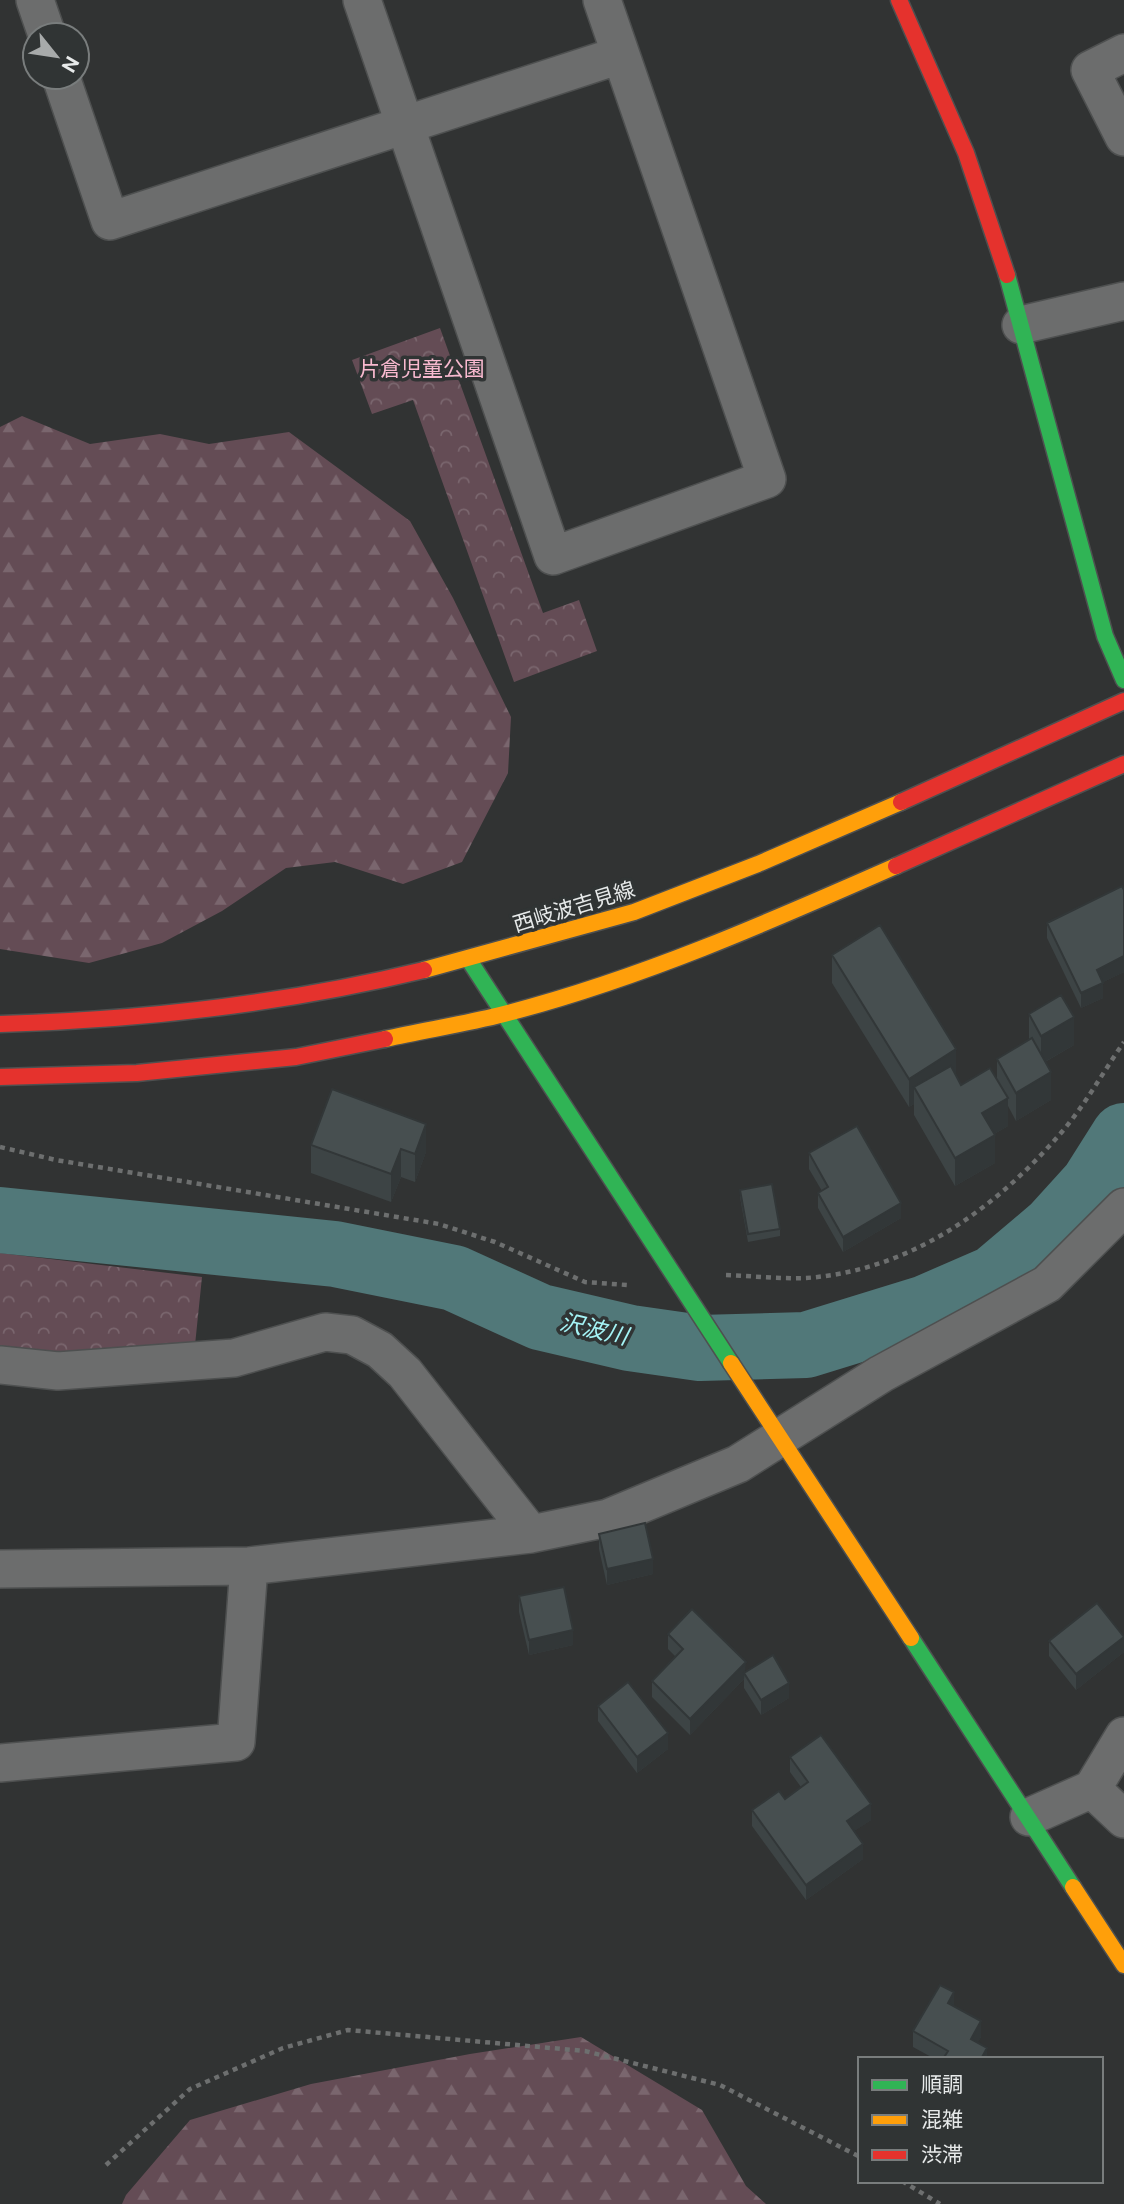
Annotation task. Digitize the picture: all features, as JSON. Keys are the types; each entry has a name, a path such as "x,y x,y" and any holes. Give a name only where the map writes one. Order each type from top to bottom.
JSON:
{"main road":[{"path":"899,0 967,151 991,220 1105,636 1124,680"},
{"name":"西岐波吉見線","path":"0,1024 55,1024 230,1007 392,979 469,960 645,908 808,844 1124,701"},
{"path":"0,1077 137,1073 296,1058 504,1014 601,985 768,923 1124,764"},
{"path":"469,960 1124,1965"}],"street":[{"path":"35,0 42,21"},
{"path":"362,0 553,556 767,479 602,0"},
{"path":"1124,53 1090,70 1124,137"},
{"path":"66,91 110,221 620,55"},
{"path":"1021,326 1124,301"},
{"path":"0,1569 249,1566 531,1534 608,1518 738,1464 881,1374 1047,1284 1124,1207"},
{"path":"0,1365 58,1371 220,1359 325,1332 352,1335 380,1350 405,1374 531,1534"},
{"path":"0,1763 236,1742 249,1566"},
{"path":"1029,1816 1092,1789 1124,1736"},
{"path":"1092,1789 1124,1819"}],"path":[{"path":"726,1275 807,1278 888,1262 945,1236 1012,1185 1062,1133 1124,1042"},
{"path":"0,1147 57,1160 439,1224 495,1242 585,1282 627,1285"},
{"path":"106,2165 190,2089 283,2048 348,2030 585,2050 720,2085 858,2156"},
{"path":"905,2183 940,2204"}],"green space":[{"name":"片倉児童公園","path":"440,328 543,613 579,600 597,651 514,682 413,400 372,414 352,360"},
{"path":"22,416 90,444 160,434 209,444 289,432 410,521 453,598 511,717 508,773 462,862 403,884 335,862 286,868 222,911 162,943 89,963 0,949 0,427"},
{"path":"0,1253 202,1277 195,1345 98,1354 0,1352"},
{"path":"581,2037 702,2110 746,2186 766,2204 122,2204 126,2195 190,2120 311,2084 470,2054"}],"building":[{"path":"1122,886 1124,956 1097,970 1103,983 1081,993 1047,923"},
{"path":"880,925 956,1049 909,1079 832,955"},
{"path":"1061,995 1074,1017 1041,1036 1029,1014"},
{"path":"1032,1038 1051,1072 1016,1093 997,1059"},
{"path":"951,1066 961,1085 990,1068 1008,1098 982,1113 995,1135 955,1158 914,1087"},
{"path":"332,1089 426,1124 415,1154 401,1149 391,1174 311,1145"},
{"path":"857,1126 901,1203 843,1237 818,1193 828,1187 809,1153"},
{"path":"772,1184 780,1229 748,1234 740,1190"},
{"path":"645,1523 653,1559 607,1569 599,1534"},
{"path":"564,1587 573,1630 529,1640 519,1596"},
{"path":"1097,1603 1124,1637 1076,1674 1049,1641"},
{"path":"692,1609 746,1662 690,1719 652,1681 683,1649 668,1634"},
{"path":"773,1655 789,1683 761,1700 744,1673"},
{"path":"628,1682 668,1733 637,1757 598,1706"},
{"path":"821,1735 871,1804 847,1821 863,1844 806,1885 752,1810 779,1791 785,1799 808,1782 790,1757"},
{"path":"940,1985 954,1992 948,2003 981,2021 971,2039 987,2048 982,2057 944,2057 948,2051 913,2031"}],"waterway":[{"name":"沢波川","path":"0,1220 335,1254 454,1278 540,1317 630,1338 700,1348 806,1345 926,1308 995,1278 1054,1228 1093,1185 1124,1136"}],"traffic: fast":[{"path":"1007,275 1105,636 1124,680"},
{"path":"469,960 731,1363"},
{"path":"911,1638 1073,1887"}],"traffic: slow":[{"path":"424,970 634,912 758,864 901,802"},
{"path":"385,1039 504,1014 605,984 703,948 896,866"},
{"path":"731,1363 911,1638"},
{"path":"1073,1887 1124,1965"}],"traffic: jam":[{"path":"899,0 966,153 1007,275"},
{"path":"901,802 1124,701"},
{"path":"896,866 1124,764"},
{"path":"0,1024 107,1019 213,1008 319,992 424,970"},
{"path":"0,1077 137,1073 296,1057 385,1039"}]}
